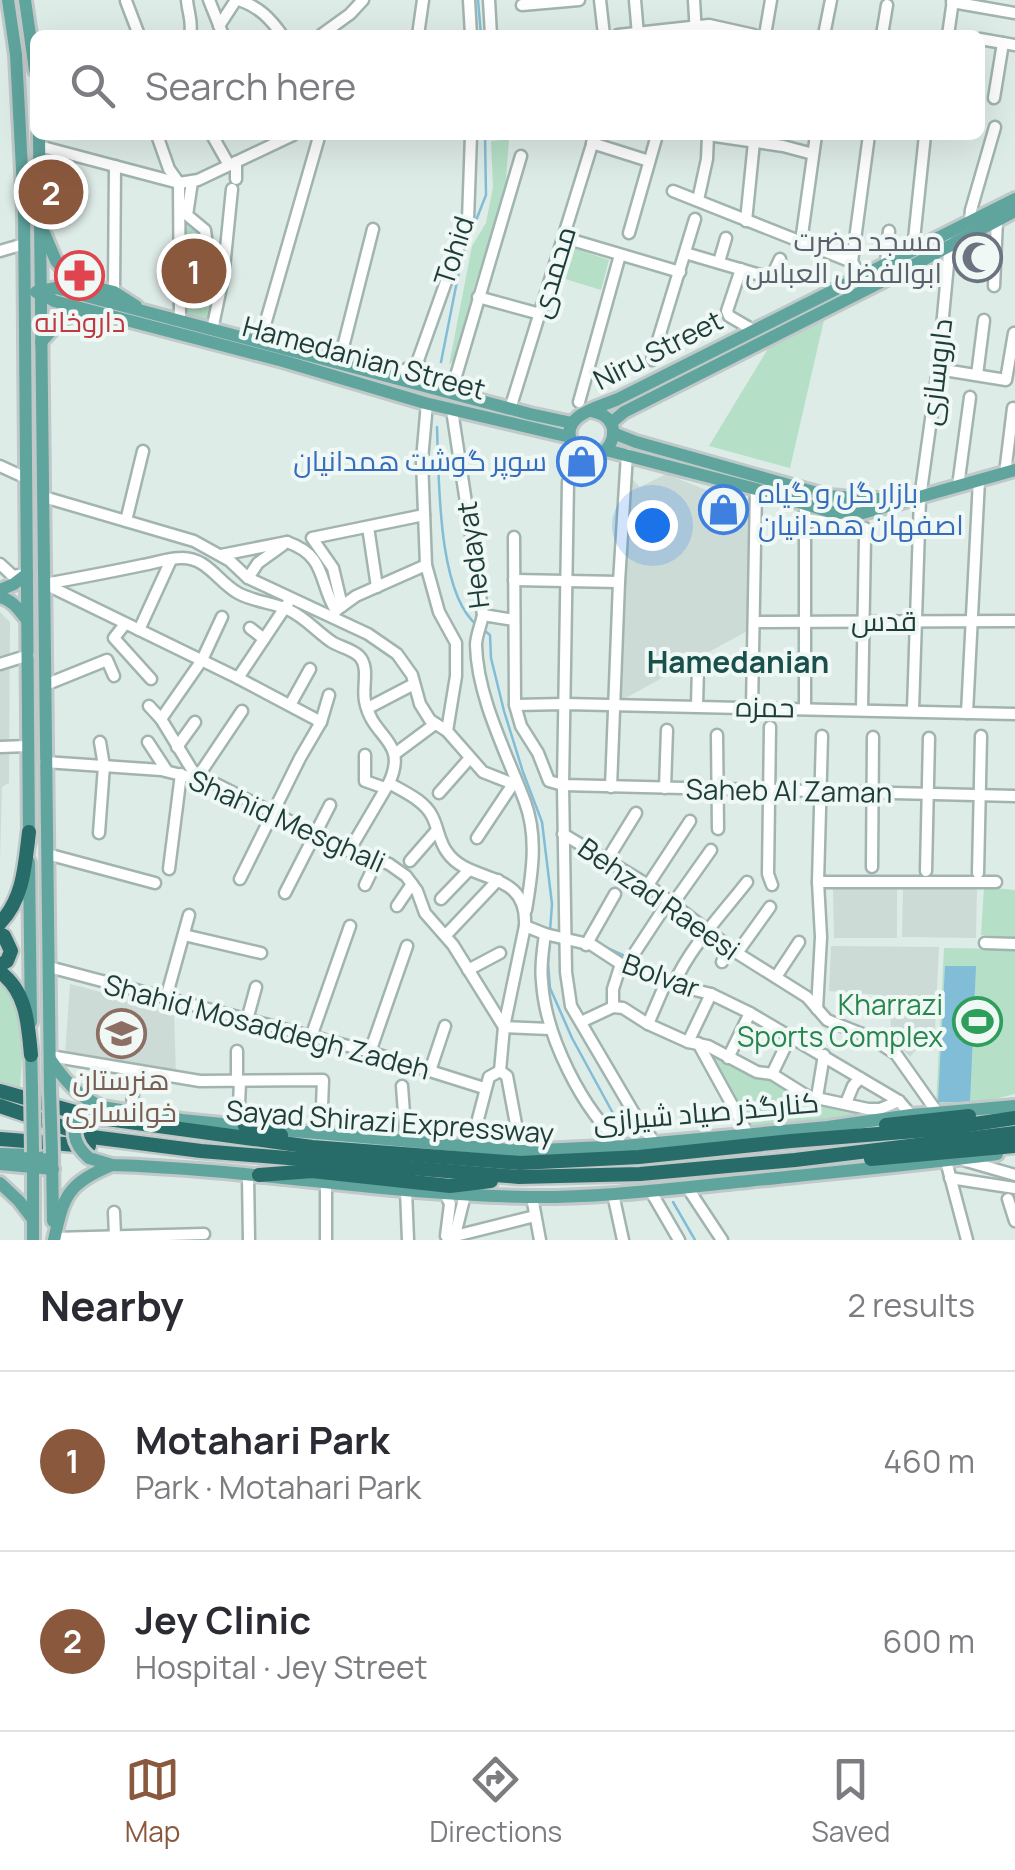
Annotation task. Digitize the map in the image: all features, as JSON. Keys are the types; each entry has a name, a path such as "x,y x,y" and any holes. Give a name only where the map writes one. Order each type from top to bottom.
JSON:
{"highway":[{"path":"0,922 20,888 29,832"},
{"path":"0,934 10,951 0,968 22,1000 31,1055"},
{"name":"Sayad Shirazi Expressway","path":"2,1100 93,1118 312,1147 640,1174 796,1160 1015,1133"},
{"name":"Sayad Shirazi Expressway","path":"2,1100 92,1137 201,1151 520,1164 941,1130 1015,1118"},
{"path":"791,1142 1015,1108"},
{"path":"242,1126 287,1136 441,1151 520,1164"},
{"path":"0,1138 201,1151"},
{"path":"796,1160 887,1159 1015,1148"},
{"path":"253,1175 312,1171 450,1186 520,1164"}],"main road":[{"path":"8,0 22,128 33,1240"},
{"path":"25,0 30,35"},
{"path":"39,140 54,1239"},
{"name":"Niru Street","path":"592,411 621,406 948,239 970,221 1015,199"},
{"name":"Niru Street","path":"612,428 621,406 753,330 913,250 1015,210"},
{"path":"39,220 62,270 72,279 114,292 146,313"},
{"name":"Hamedanian Street","path":"40,292 56,288 212,330 242,343 260,342 281,354 339,362 452,389 571,430"},
{"path":"24,290 40,292"},
{"name":"Hamedanian Street","path":"40,292 54,301 86,310 281,354 452,410 571,430"},
{"path":"41,342 62,319 86,310"},
{"path":"612,428 610,445 594,456 581,453 572,444 571,430 580,414 592,411 636,442 828,496 920,498"},
{"path":"606,450 756,489 805,512 859,514 1010,471"},
{"path":"27,574 0,594 28,620"},
{"path":"50,1058 64,1079 102,1107"},
{"path":"102,1107 84,1111 74,1128 74,1139 78,1149 89,1158 112,1165 465,1195 613,1194 953,1160 1015,1148"},
{"name":"کنارگذر صیاد شیرازی","path":"102,1107 242,1126 470,1146 520,1164 624,1146 828,1127 938,1112 1015,1108"},
{"path":"0,1154 52,1160"},
{"path":"0,1164 33,1158"},
{"path":"54,1239 68,1194 81,1180 112,1165"},
{"path":"0,1183 19,1200 32,1220"}],"street":[{"path":"187,0 191,30"},
{"path":"208,0 219,30"},
{"path":"221,30 238,0 253,5 259,16 270,18 278,30"},
{"path":"329,30 363,0"},
{"path":"469,0 471,30"},
{"path":"488,0 491,30"},
{"path":"522,4 578,0"},
{"path":"600,0 603,30"},
{"path":"635,0 638,30"},
{"path":"694,0 696,30"},
{"path":"766,30 771,0"},
{"path":"825,30 832,0"},
{"path":"126,1 136,30"},
{"path":"951,30 952,1 1015,13"},
{"path":"418,30 421,2"},
{"path":"883,30 887,5"},
{"path":"698,30 710,25 732,30"},
{"path":"994,98 1009,44"},
{"path":"970,221 995,127"},
{"path":"39,140 115,166 186,182 233,164 272,140"},
{"path":"158,140 168,169 186,182"},
{"path":"212,330 234,184 233,164 216,140"},
{"path":"260,342 317,140"},
{"name":"Tohid","path":"417,363 468,220 471,140"},
{"name":"محمدی","path":"510,408 594,140"},
{"path":"597,140 649,160"},
{"path":"628,233 655,140"},
{"path":"698,200 708,140"},
{"path":"746,140 784,141 813,154"},
{"path":"801,242 815,140"},
{"path":"852,262 868,140"},
{"path":"913,250 924,140"},
{"path":"746,221 754,142"},
{"path":"392,377 417,363 452,389 521,156"},
{"path":"114,292 115,166"},
{"path":"186,182 188,215 205,230 200,258 206,268 222,278"},
{"path":"180,322 186,182"},
{"path":"673,191 852,262 861,276"},
{"path":"652,360 694,219"},
{"path":"994,286 997,220"},
{"path":"339,362 374,229"},
{"path":"886,263 888,231"},
{"path":"564,238 680,272"},
{"path":"719,262 726,238"},
{"name":"داروسازی","path":"914,710 920,498 938,369 948,239"},
{"path":"0,251 24,244"},
{"path":"685,253 770,277 780,258"},
{"path":"579,402 620,254"},
{"path":"740,268 728,314 753,330"},
{"path":"478,297 540,314"},
{"path":"976,376 984,320"},
{"path":"938,369 1006,380 1014,333"},
{"path":"958,486 970,398"},
{"path":"427,403 422,460 426,565 439,612 456,643 456,676 447,731"},
{"path":"1010,471 1014,408"},
{"name":"Hedayat","path":"452,410 483,616 477,638 480,679 514,784 525,803 534,845 525,926 504,1028 500,1071"},
{"path":"126,521 143,451"},
{"path":"611,787 627,454"},
{"path":"0,466 26,478"},
{"path":"967,713 979,480"},
{"path":"568,482 563,785 566,972 572,1006 654,1143"},
{"path":"752,707 756,489"},
{"path":"44,497 194,541 288,602 328,640 357,654 365,673 365,700 372,720 396,753 395,770 349,851"},
{"path":"805,708 805,512 865,532 862,709"},
{"path":"336,611 333,568 312,538 424,515"},
{"path":"368,527 376,587"},
{"path":"514,537 514,705 550,780 563,785"},
{"path":"220,556 287,542 305,550 318,564 336,611 397,654 412,676 420,704 435,724 447,731 482,772 514,784 477,838"},
{"path":"248,578 258,564 287,542"},
{"path":"45,584 183,557 207,565 239,593 271,606 288,602 336,611 356,596 426,565"},
{"path":"139,630 171,560"},
{"path":"0,564 14,576 27,574"},
{"path":"397,578 403,590"},
{"path":"514,580 619,582"},
{"path":"45,584 320,722"},
{"path":"238,678 288,602"},
{"path":"483,616 514,620"},
{"path":"161,719 202,660 222,617"},
{"name":"قدس","path":"754,622 1015,621"},
{"path":"125,624 114,638 151,679"},
{"path":"250,628 264,639"},
{"path":"456,643 466,645 477,638"},
{"path":"239,650 252,657"},
{"path":"0,664 29,655"},
{"path":"45,685 107,660 114,676"},
{"path":"696,706 698,666"},
{"path":"290,706 310,669"},
{"path":"368,708 414,684"},
{"path":"240,879 320,722 329,695"},
{"name":"حمزه","path":"514,705 1015,714"},
{"path":"149,706 197,778 242,711"},
{"path":"177,747 195,722"},
{"path":"396,753 435,724"},
{"path":"770,727 768,874 772,884"},
{"path":"665,788 666,730"},
{"path":"717,734 718,830"},
{"path":"817,1010 822,736"},
{"path":"978,873 982,736"},
{"path":"872,867 874,738"},
{"path":"926,871 929,738"},
{"path":"99,832 104,766 100,742"},
{"path":"148,742 167,771"},
{"path":"0,747 28,746"},
{"path":"364,754 366,781 387,786 424,804 448,854 468,871 498,880 517,894 526,910"},
{"path":"439,792 469,759"},
{"name":"Shahid Mesghali","path":"45,762 167,771 214,783 349,851 390,864 412,884 426,914 446,936 504,1028"},
{"path":"169,869 182,774"},
{"name":"Saheb Al Zaman","path":"563,785 1015,796"},
{"path":"286,893 330,804"},
{"path":"608,860 636,813"},
{"path":"648,885 690,821"},
{"path":"410,861 437,830"},
{"name":"Behzad Raeesi","path":"563,834 648,885 733,950 807,997 827,1020 872,1038 896,1054 938,1112"},
{"path":"612,1008 613,990 624,965 710,850"},
{"path":"46,854 155,883"},
{"path":"365,885 377,860"},
{"path":"442,899 468,871"},
{"path":"446,936 498,880"},
{"path":"648,1024 673,980 747,882"},
{"path":"818,882 996,882"},
{"path":"397,906 412,884"},
{"path":"586,944 615,894"},
{"path":"722,962 770,907"},
{"path":"166,998 189,915"},
{"path":"311,1036 350,926"},
{"name":"Bolvar","path":"525,926 592,946 624,965 712,994 900,1101 911,1115"},
{"path":"545,934 542,985 557,1047 595,1115 624,1146"},
{"path":"184,935 261,953"},
{"path":"776,978 799,942"},
{"path":"985,943 1015,944"},
{"path":"370,1052 407,946"},
{"path":"468,970 500,952"},
{"name":"Shahid Mosaddegh Zadeh","path":"49,967 370,1052 484,1088"},
{"path":"247,1020 256,986"},
{"path":"693,1043 712,994"},
{"path":"581,1022 612,1008 623,1008 648,1024 757,1072 772,1074 807,1096 880,1109 900,1101"},
{"path":"728,1058 750,1013"},
{"path":"430,1071 445,1026"},
{"path":"504,1028 550,1028"},
{"path":"772,1074 790,1037"},
{"path":"693,1043 748,1134"},
{"path":"237,1051 242,1126"},
{"path":"817,1098 824,1055"},
{"path":"50,1058 200,1081 323,1080 321,1133"},
{"path":"132,1105 135,1071"},
{"path":"470,1146 484,1088 489,1077 500,1071 507,1076 520,1164"},
{"path":"846,1103 860,1078"},
{"path":"402,1086 406,1141"},
{"path":"967,1240 950,1178 953,1160 1015,1174"},
{"path":"249,1240 253,1175"},
{"path":"950,1178 1015,1188"},
{"path":"326,1182 326,1240"},
{"path":"688,1187 722,1240"},
{"path":"406,1190 408,1240"},
{"path":"650,1190 679,1240"},
{"path":"445,1194 450,1204 451,1238"},
{"path":"613,1194 623,1240"},
{"path":"451,1238 465,1195"},
{"path":"532,1197 540,1240"},
{"path":"1008,1199 1015,1221"},
{"path":"114,1212 116,1236"},
{"path":"451,1238 536,1216"},
{"path":"176,1237 178,1221"},
{"path":"54,1239 204,1234"}],"shaded area":[{"path":"666,474 719,495 722,505 745,514 752,504 749,630 622,700 629,476 640,487"},
{"path":"0,612 10,622 9,783 2,787 0,862"},
{"path":"903,887 977,889 976,938 902,937"},
{"path":"897,888 897,938 834,938 833,889"},
{"path":"831,946 939,947 935,1029 910,1057 892,1038 889,1004 876,1006 879,995 829,991"},
{"name":"هنرستان خوانساری","path":"70,984 174,1011 176,1074 65,1054"}],"green space":[{"path":"509,140 505,193 456,357 449,365 472,246 486,223 493,187 491,141"},
{"path":"191,220 201,234 195,260 211,276 216,289 208,322 184,316 182,221"},
{"path":"570,247 609,260 601,290 562,278"},
{"path":"824,320 790,468 709,446 769,347"},
{"path":"984,887 1015,890 1015,937 981,935"},
{"name":"Kharrazi Sports Complex","path":"944,948 1015,949 1015,1094 978,1103 936,1106"},
{"path":"0,976 10,988 21,1016 20,1092 0,1085"},
{"path":"704,1050 754,1078 769,1078 814,1104 879,1114 750,1129"}],"water":[{"path":"945,966 976,966 970,1102 938,1102"}],"waterway":[{"path":"478,0 481,30"},
{"path":"441,362 462,256 486,195 485,140"},
{"path":"437,427 440,504 448,563 465,611 478,626"},
{"path":"485,631 490,635 491,658 504,711 542,822 552,904 550,931"},
{"path":"550,939 550,988 615,1117"},
{"path":"603,946 627,957"},
{"path":"634,961 673,978"},
{"path":"714,990 764,1016"},
{"path":"801,1038 855,1069"},
{"path":"879,1083 895,1092"},
{"path":"977,1170 1004,1177"},
{"path":"673,1202 695,1240"}],"place":[{"name":"Jey Clinic","path":"51,192"},
{"name":"مسجد حضرت ابوالفضل العباس","path":"977,257"},
{"name":"Motahari Park","path":"194,271"},
{"name":"داروخانه","path":"80,275"},
{"name":"سوپر گوشت همدانیان","path":"582,461"},
{"name":"بازار گل و گیاه اصفهان همدانیان","path":"723,509"},
{"name":"Kharrazi Sports Complex","path":"978,1021"},
{"name":"هنرستان خوانساری","path":"121,1033"}],"district":[{"name":"Hamedanian","path":"738,663"}]}
